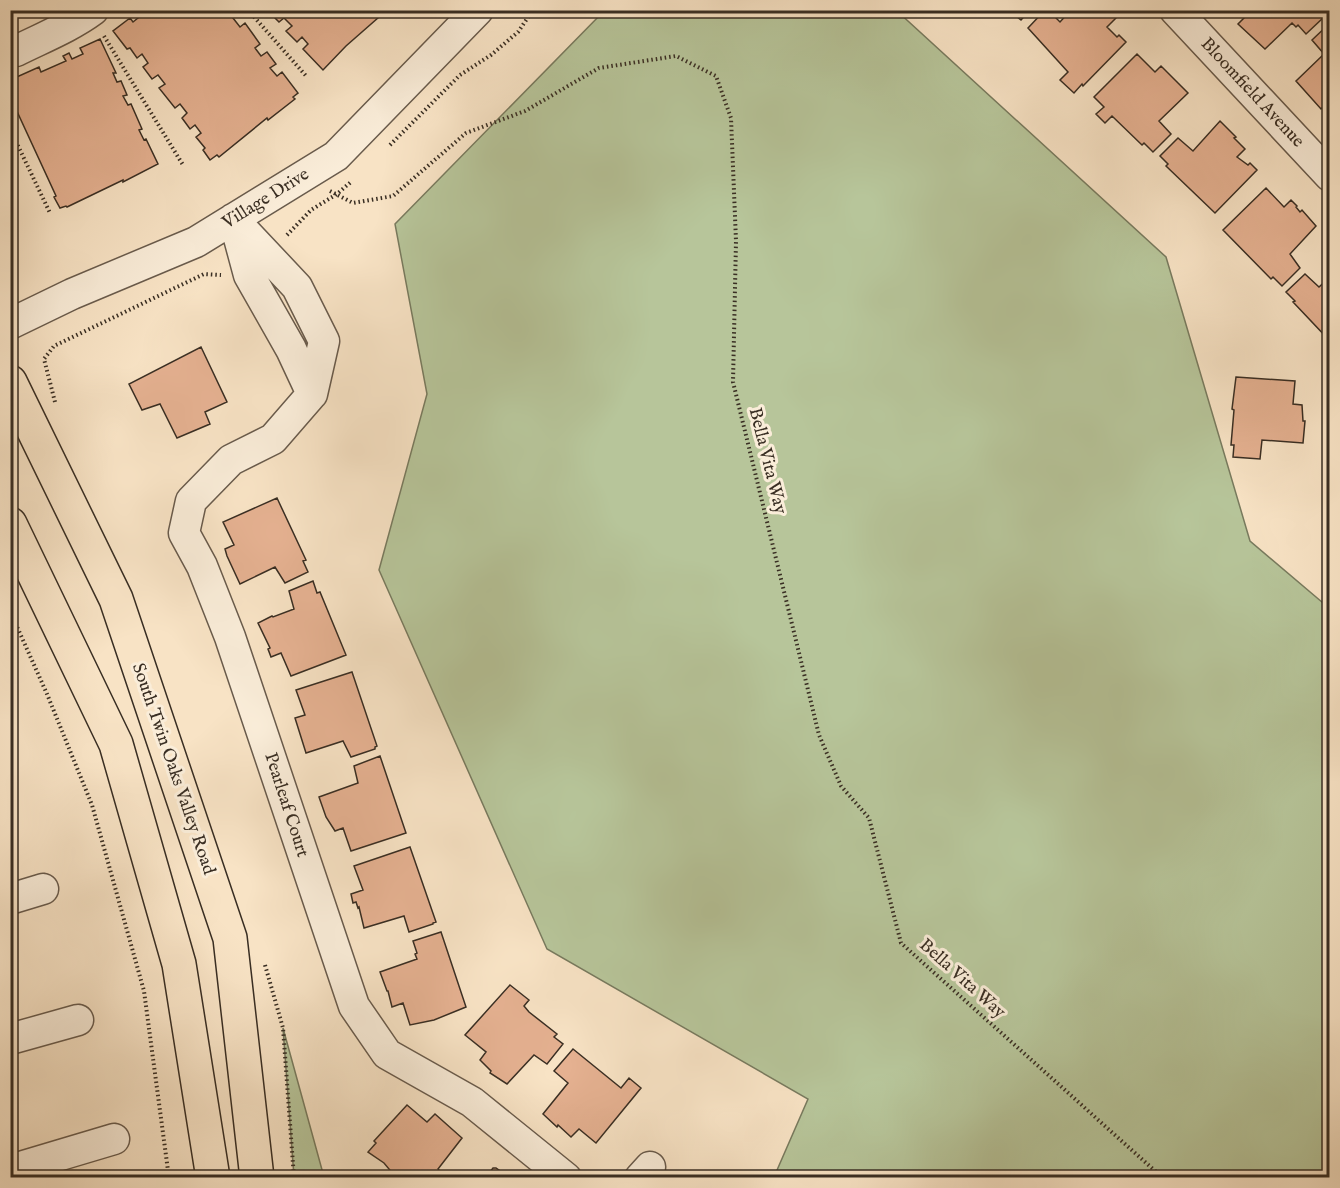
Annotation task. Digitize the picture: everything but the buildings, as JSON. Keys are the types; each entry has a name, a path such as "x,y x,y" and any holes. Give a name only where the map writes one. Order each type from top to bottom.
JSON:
{"main road":[{"name":"South Twin Oaks Valley Road","path":"10,382 116,599 230,938 257,1178"},
{"path":"10,524 116,744 179,964 213,1178"}],"street":[{"name":"Village Drive","path":"10,324 72,294 196,242 336,156 478,10"},
{"name":"Bloomfield Avenue","path":"1175,10 1329,176"},
{"path":"10,50 16,51 81,19 96,19"},
{"path":"233,219 297,287 324,341 312,394"},
{"path":"233,219 249,275 312,394"},
{"path":"280,330 309,311"},
{"name":"Pearleaf Court","path":"312,394 273,439 231,460 191,501 184,533 202,566 230,637 354,1006 387,1054 472,1102 566,1178"},
{"path":"10,899 43,889"},
{"path":"10,1039 78,1020"},
{"path":"10,1170 114,1139"}],"path":[{"path":"248,10 307,77"},
{"path":"96,19 183,165"},
{"name":"Bella Vita Way","path":"304,176 353,203 393,196 466,133 525,111 599,68 676,56 716,76 732,118 736,241 733,382 819,735 841,786 869,818 901,943 1163,1178"},
{"path":"10,129 50,213"},
{"path":"10,611 92,805 144,991 169,1178"},
{"path":"283,1028 294,1178"}],"green space":[{"path":"604,11 897,11 1166,257 1250,541 1329,608 1329,1177 774,1177 808,1099 547,949 379,570 427,394 395,224"},
{"path":"283,1028 324,1177 294,1177"}]}
